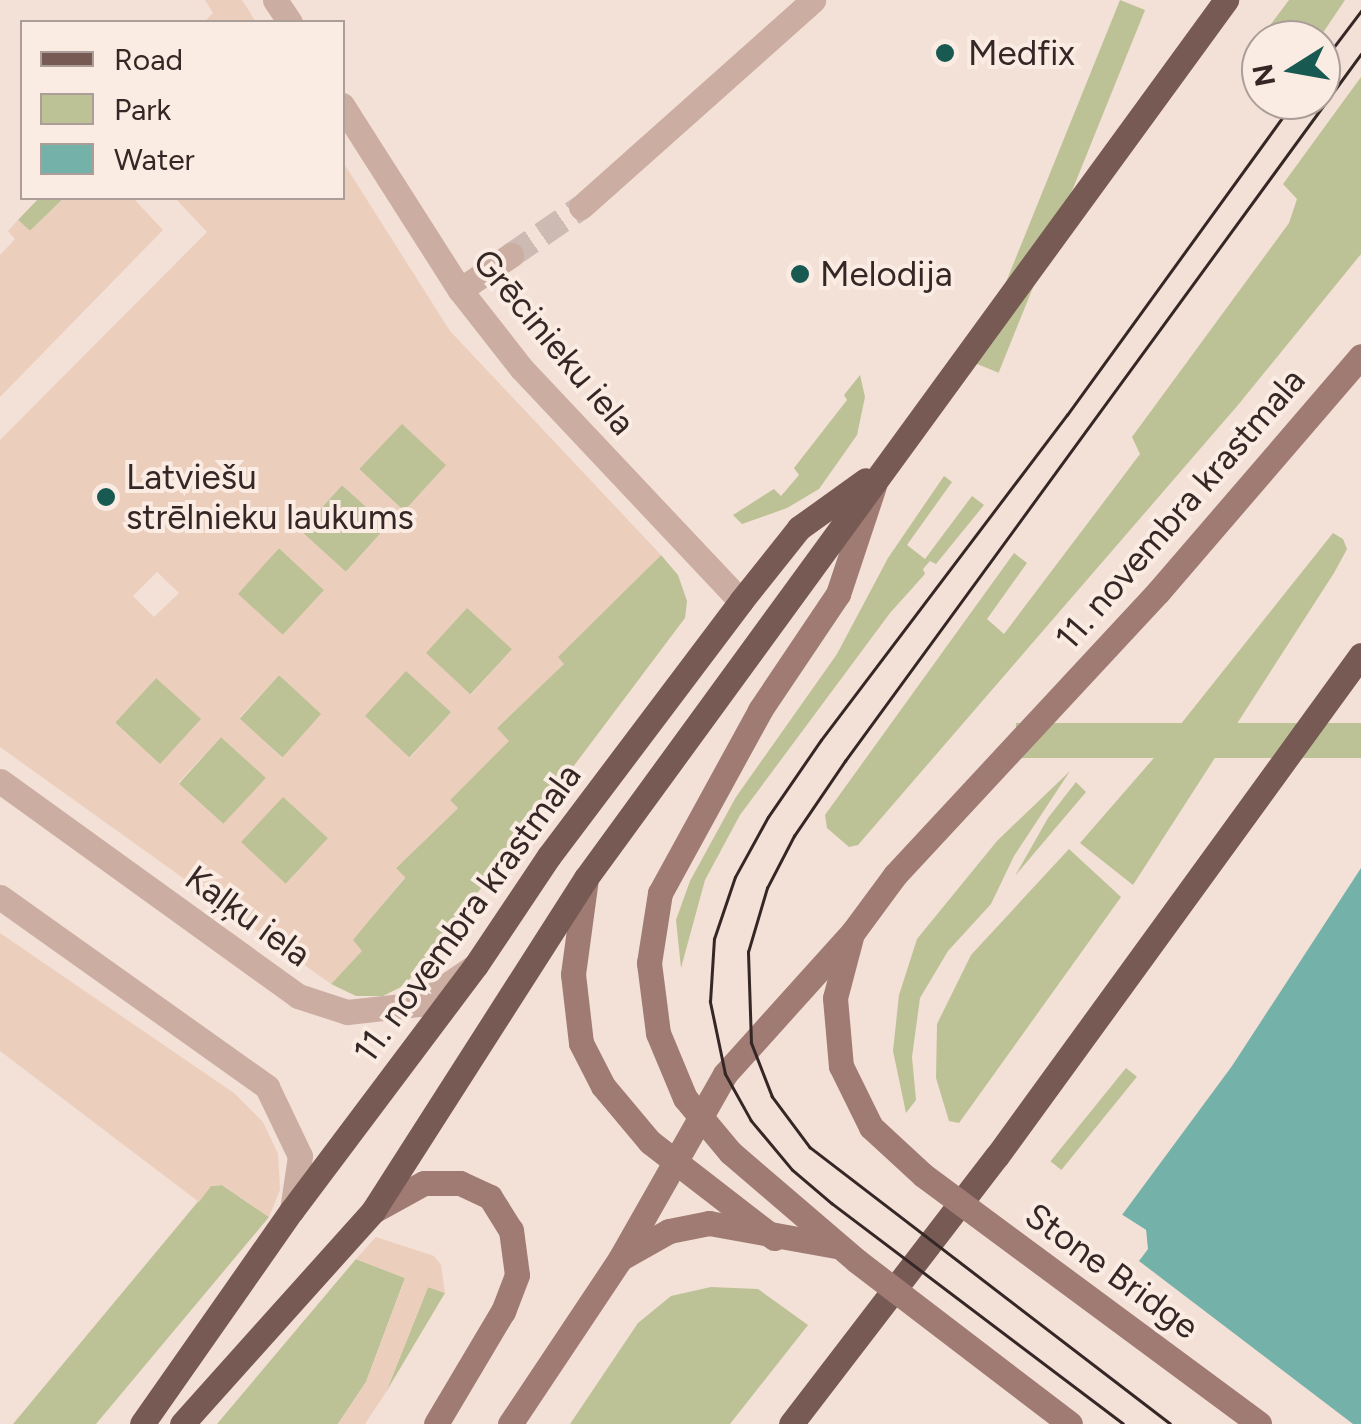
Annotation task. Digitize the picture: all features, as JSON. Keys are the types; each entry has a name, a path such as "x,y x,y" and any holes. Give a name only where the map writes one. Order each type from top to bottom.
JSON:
{"main road":[{"name":"11. novembra krastmala","path":"182,1424 373,1210 586,878 1226,0"},
{"name":"11. novembra krastmala","path":"510,1424 620,1259 725,1074 852,932 895,875 1158,592 1361,356"},
{"name":"11. novembra krastmala","path":"142,1424 292,1210 476,965 549,856 741,600 799,528 879,472"},
{"name":"11. novembra krastmala","path":"846,1253 730,1152 686,1098 658,1033 649,963 660,894 752,724 838,594 879,472"},
{"path":"791,1424 998,1156 1361,654"},
{"path":"586,878 573,974 581,1042 602,1086 650,1142 774,1238"},
{"name":"11. novembra krastmala","path":"852,932 836,998 842,1066 871,1127 922,1176"},
{"name":"Stone Bridge","path":"922,1176 1259,1424"},
{"path":"373,1210 424,1182 460,1183 490,1198 511,1230 518,1275 503,1311 436,1424"},
{"name":"11. novembra krastmala","path":"620,1259 669,1231 709,1223 846,1253"},
{"path":"846,1253 1070,1424"}],"street":[{"path":"580,207 813,0"},
{"name":"Grēcinieku iela","path":"345,111 460,290 522,369 741,600"},
{"path":"460,290 511,255"},
{"name":"Kaļķu iela","path":"0,781 298,996 347,1012 419,1004 476,965"},
{"path":"0,897 267,1087 300,1156 292,1210"}],"green space":[{"path":"1120,0 1145,10 999,373 974,363"},
{"path":"1289,0 1345,0 1332,20 1274,20"},
{"path":"1361,77 1361,254 1238,405 858,845 849,847 827,828 825,815 1014,553 1027,563 987,619 1004,634 1140,454 1132,437 1289,223 1297,199 1283,184 1330,120 1341,120 1341,104"},
{"path":"37,200 62,200 30,231 18,220"},
{"path":"860,375 865,397 857,435 819,489 787,508 742,524 733,515 774,489 781,496 799,475 794,468 847,400 844,395"},
{"path":"402,423 447,465 404,511 359,469"},
{"path":"944,476 952,482 907,545 925,559 972,496 984,505 936,564 930,561 923,569 925,574 890,613 740,815 705,880 681,968 676,920 690,881 736,797 837,654 888,558"},
{"path":"342,485 387,526 346,572 301,531"},
{"path":"1333,533 1343,539 1347,549 1334,573 1133,885 1080,843 1153,759"},
{"path":"279,548 324,590 282,636 237,593"},
{"path":"661,555 678,575 687,601 685,618 500,864 405,985 383,996 356,996 331,984 361,951 352,940 405,878 395,869 457,809 449,801 508,741 496,729 563,664 557,657"},
{"path":"467,607 512,649 470,695 425,652"},
{"path":"406,670 451,712 409,758 364,715"},
{"path":"279,675 322,714 283,758 240,719"},
{"path":"157,677 202,719 160,765 115,722"},
{"path":"1016,723 1361,723 1361,758 1016,758"},
{"path":"221,737 266,778 224,825 179,784"},
{"path":"1070,771 1014,856 991,904 948,951 920,998 912,1057 916,1100 906,1113 893,1051 899,995 917,939 997,841"},
{"path":"1076,782 1086,792 1015,876 1048,818"},
{"path":"283,796 328,838 285,884 240,842"},
{"path":"1069,849 1121,897 959,1123 949,1121 936,1078 937,1024 971,955"},
{"path":"1126,1068 1137,1077 1061,1170 1050,1161"},
{"path":"222,1185 269,1217 96,1424 13,1424 211,1186"},
{"path":"356,1259 405,1278 366,1382 338,1424 217,1424"},
{"path":"428,1287 445,1293 386,1392"},
{"path":"711,1287 758,1289 808,1325 730,1424 570,1424 638,1323 671,1296"}],"shaded area":[{"path":"205,0 242,0 255,20 206,20 213,13"},
{"path":"345,165 450,331 661,555 558,657 564,664 497,728 509,741 450,800 458,808 396,868 405,877 353,940 362,951 331,984 0,747 0,440 207,232 177,200 345,200","holes":["402,424 446,465 404,511 359,469","342,485 387,526 346,572 301,531","279,548 324,590 283,635 238,594","157,572 179,593 154,617 133,596","467,608 512,649 471,695 426,653","406,671 451,712 410,758 365,716","279,675 321,714 282,758 239,718","156,678 201,719 160,764 115,723","221,737 266,778 223,824 178,783","283,797 328,838 286,884 241,842"]},
{"path":"62,200 135,200 163,230 0,397 0,255 15,239 8,231 18,220 30,231"},
{"path":"0,933 234,1093 263,1122 278,1154 280,1190 269,1217 222,1185 211,1186 199,1202 0,1051"},
{"path":"376,1237 434,1256 441,1265 445,1293 428,1287 386,1392 365,1424 338,1424 366,1382 405,1278 356,1259"}],"water":[{"path":"1361,868 1361,1424 1016,1424 1147,1249 1146,1230 1122,1215 1232,1066"}],"pier":[{"path":"1118,1212 1146,1230 1148,1249 1139,1261 1353,1424 1011,1424 1142,1247 1141,1233 1119,1219"}],"tunnel":[{"path":"511,255 581,207"}],"tram line":[{"path":"1341,38 1361,11"},
{"path":"1170,1424 810,1148 772,1097 751,1043 748,952 767,888 794,836 845,761 1361,54"},
{"path":"1123,1424 792,1170 751,1121 725,1074 710,1002 714,939 735,877 768,817 821,740 1067,415 1281,120"}],"place":[{"name":"Medfix","path":"945,53"},
{"name":"Melodija","path":"800,274"},
{"name":"Latviešu strēlnieku laukums","path":"106,497"}]}
